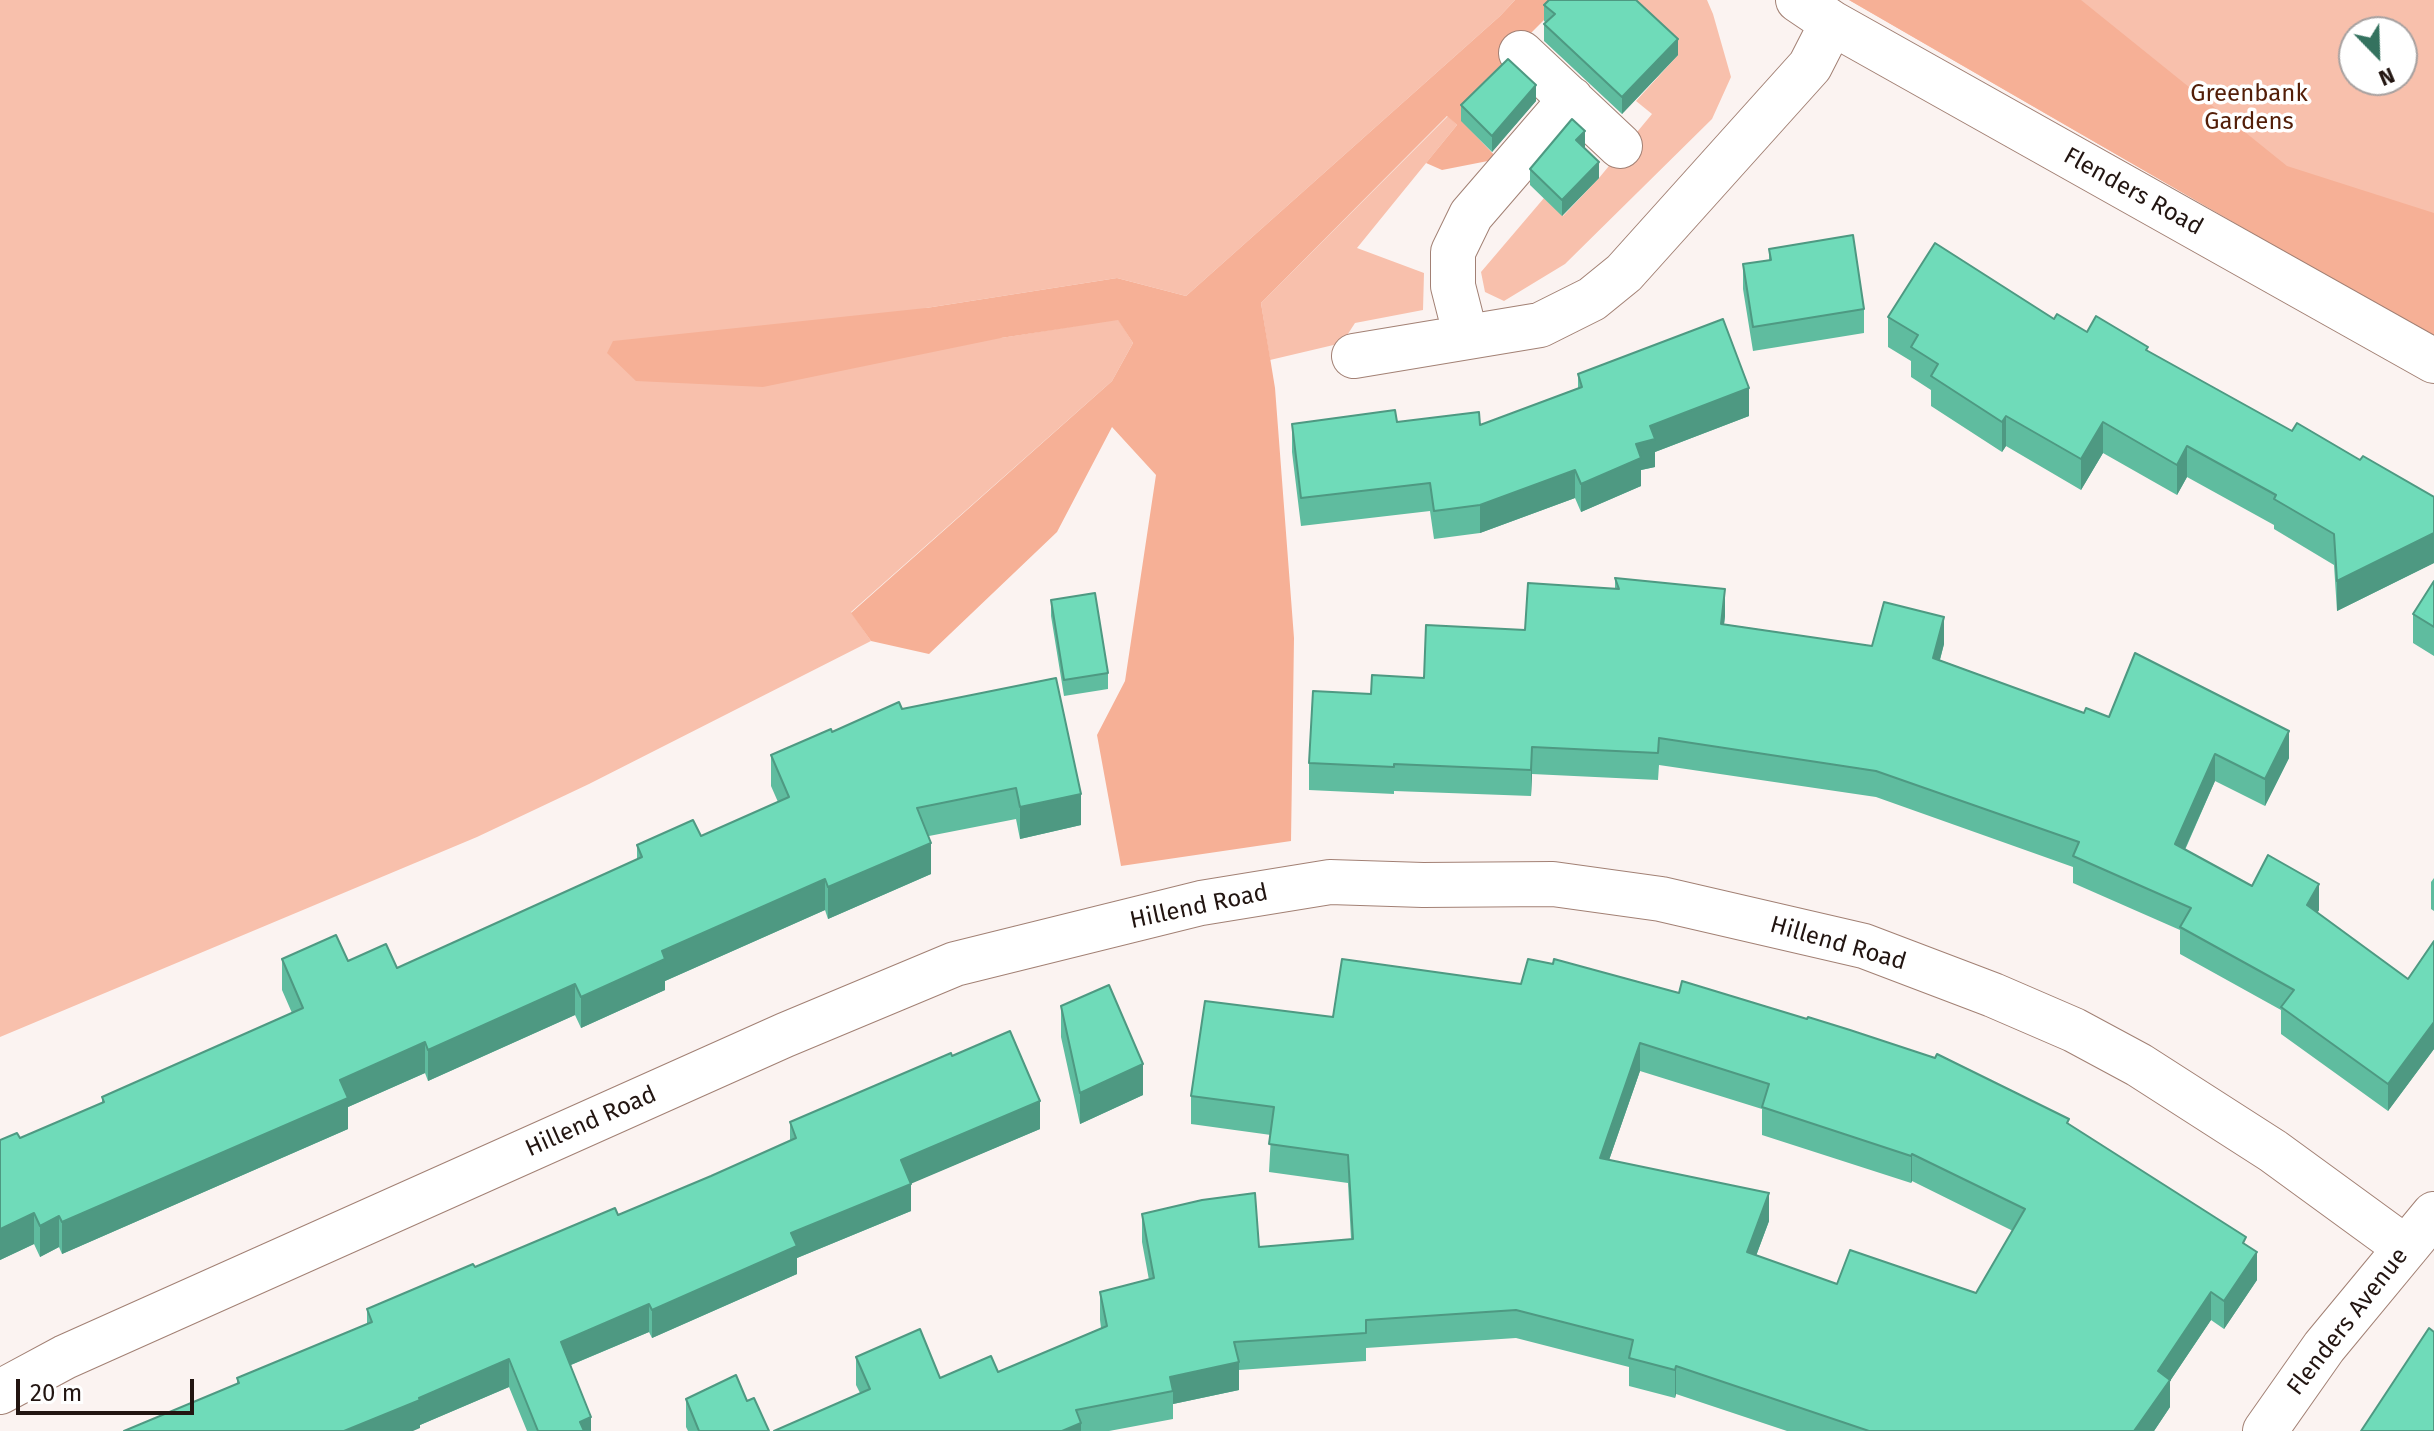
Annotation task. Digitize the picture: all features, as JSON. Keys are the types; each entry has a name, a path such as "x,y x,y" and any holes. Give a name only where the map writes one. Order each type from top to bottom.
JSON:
{"street":[{"name":"Flenders Road","path":"1354,356 1540,325 1592,299 1624,273 1810,66 1815,11 2434,361"},
{"path":"1521,53 1620,146"},
{"path":"1466,337 1453,286 1453,252 1471,215 1571,99"},
{"name":"Hillend Road","path":"0,1392 65,1357 785,1035 955,964 1201,903 1330,882 1553,884 1661,899 1864,946 1993,995 2074,1030 2139,1065 2273,1151 2406,1248"},
{"name":"Flenders Avenue","path":"2265,1431 2324,1347 2434,1214"}],"green space":[{"path":"0,0 1515,0 1186,296 1117,278 926,308 1001,338 1118,319 1133,343 1112,381 851,612 871,641 589,784 477,837 0,1037"},
{"path":"1618,0 1707,0 1731,77 1712,119 1565,264 1504,301 1485,292 1481,272 1544,198 1563,216 1599,178 1652,114 1636,101 1678,55"},
{"name":"Greenbank Gardens","path":"1849,0 2434,0 2434,338"},
{"path":"1448,116 1457,125 1357,248 1424,273 1423,310 1355,323 1342,343 1270,360 1261,303"}],"shaded area":[{"path":"1515,0 1564,0 1513,51 1501,83 1462,121 1498,159 1442,170 1426,163 1457,125 1447,116 1261,303 1275,388 1294,638 1291,841 1121,866 1097,735 1125,681 1156,475 1112,427 1057,532 929,654 871,641 851,613 1112,381 1133,343 1118,320 1001,338 763,387 636,381 607,353 613,341 926,308 1117,278 1186,296"},
{"path":"1849,0 2081,0 2287,166 2434,213 2434,338"}],"building":[{"path":"1549,0 1636,0 1678,39 1622,97 1544,24 1555,14 1544,5"},
{"path":"1508,59 1536,85 1492,136 1461,105"},
{"path":"1572,119 1585,131 1576,140 1599,162 1562,200 1530,169"},
{"path":"1853,235 1864,309 1753,327 1743,264 1771,260 1769,249"},
{"path":"1935,243 2054,319 2057,314 2087,332 2096,316 2148,347 2146,350 2292,431 2297,423 2360,460 2363,456 2434,497 2434,533 2337,581 2334,534 2274,499 2276,495 2187,446 2177,465 2103,422 2081,459 2006,416 2002,422 1931,376 1938,364 1911,347 1918,335 1888,317"},
{"path":"1723,319 1749,388 1650,426 1655,439 1636,444 1641,458 1581,484 1575,470 1480,505 1434,511 1430,483 1301,498 1292,424 1395,410 1397,422 1479,412 1480,425 1582,387 1578,374"},
{"path":"1615,578 1725,589 1721,624 1872,646 1884,602 1944,617 1933,658 2084,713 2086,708 2109,717 2135,653 2289,731 2265,779 2215,754 2175,844 2252,886 2268,855 2319,884 2307,905 2408,979 2434,941 2434,1022 2388,1084 2281,1007 2294,990 2180,927 2191,908 2073,856 2079,842 1876,771 1659,738 1658,753 1532,747 1531,770 1309,763 1313,691 1371,694 1372,675 1424,678 1426,625 1525,630 1528,583 1619,589"},
{"path":"2434,581 2434,627 2413,614"},
{"path":"1095,593 1108,673 1064,680 1051,600"},
{"path":"1056,678 1081,794 1020,807 1016,788 917,808 931,843 828,887 825,879 662,951 665,959 581,997 575,984 428,1050 425,1042 340,1080 348,1098 62,1222 59,1216 40,1226 34,1213 0,1229 0,1140 17,1133 20,1138 104,1102 102,1097 303,1008 282,959 336,935 348,961 386,944 397,968 642,857 637,845 693,820 701,836 789,797 771,755 899,702 902,709"},
{"path":"1342,959 1521,984 1528,959 1553,964 1554,959 1679,993 1682,981 1935,1058 1937,1054 2069,1119 2067,1123 2246,1237 2243,1243 2257,1252 2224,1301 2211,1292 2158,1371 2170,1380 2134,1431 1869,1431 1676,1366 1675,1370 1629,1358 1633,1340 1516,1310 1366,1320 1366,1333 1234,1342 1239,1362 1170,1377 1173,1391 1076,1410 1081,1423 1062,1431 774,1431 870,1389 856,1357 920,1329 940,1378 991,1356 998,1372 1107,1326 1100,1292 1154,1278 1142,1214 1202,1200 1255,1193 1259,1247 1353,1239 1348,1155 1269,1144 1274,1107 1191,1096 1205,1001 1333,1017","holes":["1640,1043 1769,1084 1762,1107 1912,1154 2025,1209 1976,1293 1850,1250 1837,1284 1747,1252 1769,1193 1600,1158"]},
{"path":"1109,985 1143,1064 1080,1093 1061,1006"},
{"path":"1010,1031 1040,1101 901,1160 911,1184 791,1233 797,1246 652,1310 649,1304 561,1342 591,1417 580,1422 584,1431 538,1431 509,1359 344,1431 124,1431 239,1383 237,1378 372,1322 367,1309 615,1208 618,1215 711,1176 796,1138 790,1122"},
{"path":"2429,1328 2434,1332 2434,1431 2361,1431"},
{"path":"736,1375 747,1401 754,1398 769,1431 699,1431 686,1399"}]}
